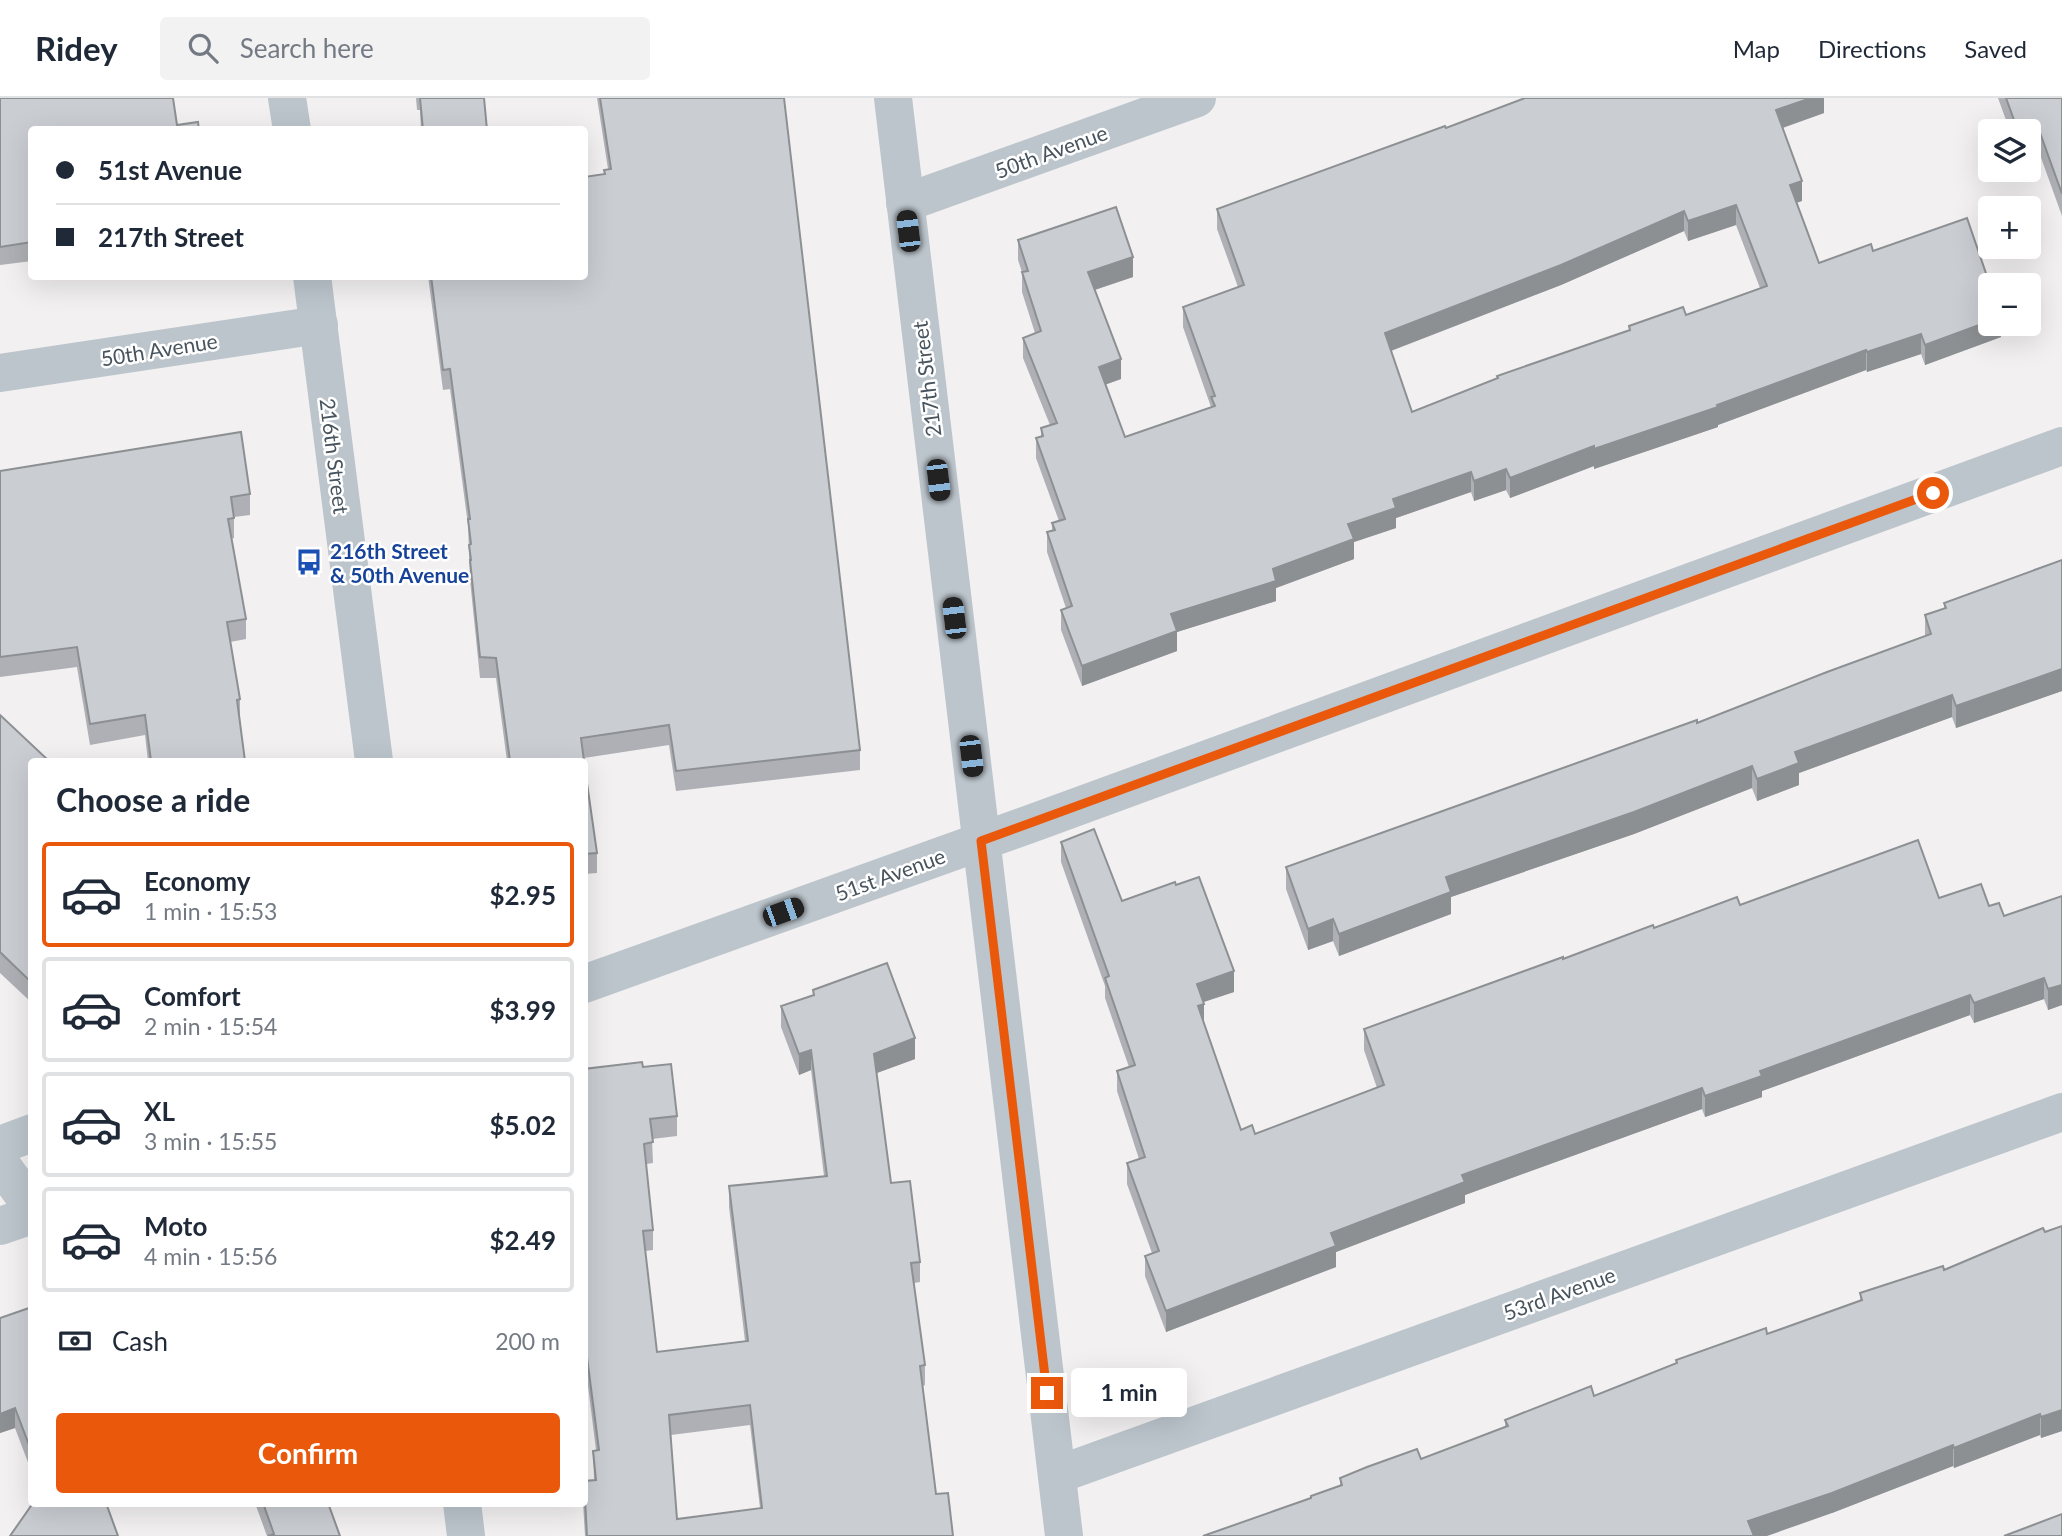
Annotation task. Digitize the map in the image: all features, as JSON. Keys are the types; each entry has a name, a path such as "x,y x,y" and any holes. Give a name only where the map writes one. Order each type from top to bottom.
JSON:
{"street":[{"path":"287,98 291,126"},
{"name":"217th Street","path":"893,98 1064,1536"},
{"name":"50th Avenue","path":"905,203 1198,98"},
{"name":"216th Street","path":"313,280 374,758"},
{"name":"50th Avenue","path":"0,373 319,325"},
{"name":"51st Avenue","path":"588,983 2062,446"},
{"name":"53rd Avenue","path":"1057,1475 2062,1112"},
{"path":"0,1144 28,1134"},
{"path":"0,1163 28,1202"},
{"path":"0,1226 28,1216"},
{"path":"462,1507 466,1536"}],"building":[{"path":"0,98 173,98 177,125 198,122 198,126 28,126 28,243 0,247"},
{"path":"420,98 484,98 487,126 423,126"},
{"path":"600,98 784,98 860,750 676,771 669,725 581,738 584,758 510,758 496,658 480,657 470,560 470,519 450,369 443,370 432,280 588,280 588,176 605,174 604,170 611,169"},
{"path":"1525,98 1811,98 1776,110 1802,181 1790,185 1819,263 1871,244 1873,251 1967,218 1978,250 1978,259 1981,259 1986,273 1978,273 1978,325 1925,345 1921,334 1867,352 1866,350 1717,405 1718,407 1594,449 1594,446 1510,478 1506,469 1474,481 1471,472 1393,499 1396,508 1348,524 1354,539 1273,569 1276,581 1171,614 1177,631 1082,666 1061,610 1072,606 1047,532 1055,530 1052,523 1065,519 1036,438 1043,436 1041,428 1057,423 1023,338 1041,331 1022,272 1028,271 1018,240 1116,207 1133,257 1088,272 1121,359 1099,367 1125,437 1215,406 1211,397 1215,396 1183,307 1244,285 1217,209 1445,126 1446,128","holes":["1736,205 1767,286 1686,315 1683,307 1629,326 1630,330 1497,376 1498,378 1412,412 1385,333 1561,265 1684,211 1688,221"]},
{"path":"2006,98 2062,98 2062,194 2041,136 2041,119 2014,119"},
{"path":"241,432 250,494 231,497 234,518 228,519 246,619 227,622 240,699 237,700 245,758 151,758 145,715 90,724 77,647 0,657 0,471"},
{"path":"2062,560 2062,669 1956,706 1952,695 1795,752 1799,763 1757,779 1752,766 1634,812 1446,877 1451,892 1339,934 1333,919 1308,929 1286,867 1697,720 1697,723 1931,634 1925,615 1946,608 1944,603"},
{"path":"0,715 46,758 28,758 28,979 0,952"},
{"path":"588,790 597,853 588,854"},
{"path":"1094,829 1122,901 1175,882 1176,885 1199,877 1234,971 1197,984 1204,1004 1198,1006 1241,1130 1252,1125 1255,1134 1384,1085 1364,1029 1653,925 1654,928 1737,897 1740,905 1918,840 1939,898 1981,884 1989,906 1999,903 2004,916 2062,896 2062,985 2048,989 2044,978 1974,1003 1970,995 1760,1071 1762,1076 1705,1096 1702,1088 1462,1175 1465,1182 1331,1233 1336,1246 1166,1311 1145,1256 1159,1251 1127,1163 1145,1157 1117,1071 1135,1065 1105,978 1109,976 1061,842"},
{"path":"887,963 915,1038 874,1054 891,1183 910,1181 920,1262 911,1263 925,1365 920,1366 936,1494 948,1493 953,1536 587,1536 585,1507 588,1507 588,1481 596,1480 593,1451 599,1450 588,1365 588,1069 642,1062 643,1067 671,1064 677,1116 650,1119 653,1142 644,1144 653,1230 643,1231 657,1352 748,1341 729,1186 827,1176 811,1050 799,1054 781,1006 814,995 813,990","holes":["750,1405 762,1508 677,1519 669,1415"]},
{"path":"2062,1226 2062,1410 2041,1417 2040,1414 1832,1493 1748,1521 1754,1536 1203,1536 1342,1485 1340,1478 1367,1467 1417,1449 1421,1459 1508,1426 1505,1420 1591,1386 1594,1396 1677,1363 1676,1360 1766,1328 1767,1334 1862,1300 1860,1293 1943,1266 1944,1270 2043,1228 2045,1232"},
{"path":"28,1308 28,1442 15,1408 0,1414 0,1318"},
{"path":"30,1507 107,1507 118,1536 10,1536"},
{"path":"264,1507 329,1507 340,1536 268,1536 274,1534"},
{"path":"2062,1514 2062,1536 2004,1536"}],"place":[{"name":"216th Street & 50th Avenue","path":"309,562"}],"route":[{"path":"1047,1393 981,841 1933,493"}]}
